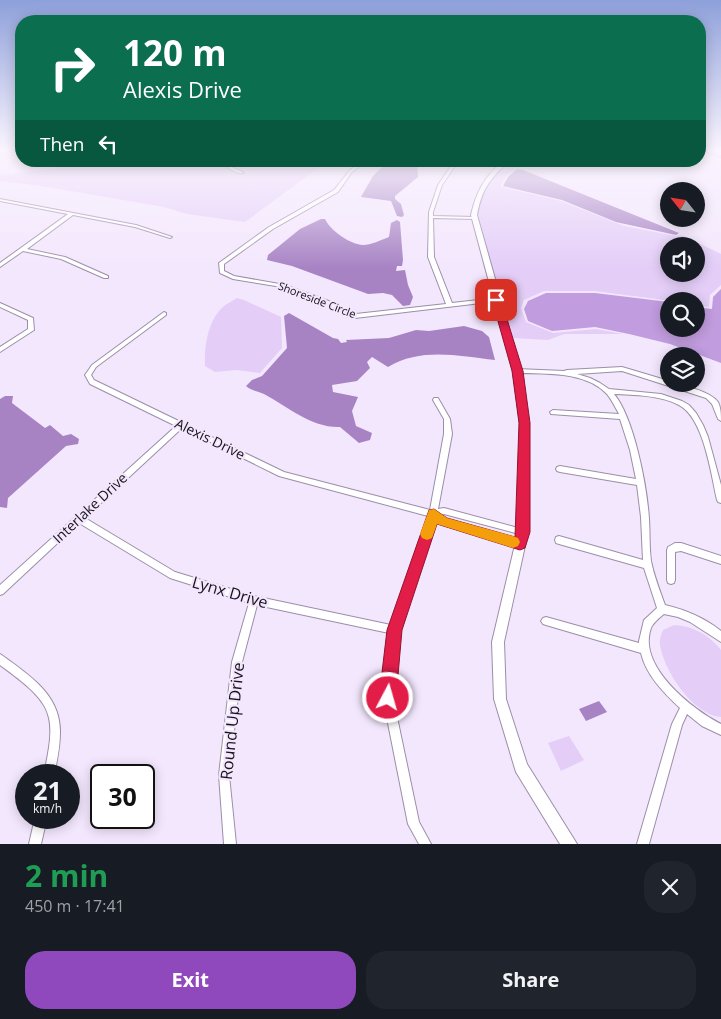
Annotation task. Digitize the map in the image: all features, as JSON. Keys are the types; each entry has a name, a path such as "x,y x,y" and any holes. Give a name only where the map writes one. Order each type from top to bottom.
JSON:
{"street":[{"name":"Shoreside Circle","path":"339,188 336,192 271,228 221,264 222,272 233,277 283,286 324,300 355,316 496,300"},
{"path":"439,188 431,215 431,257 449,304"},
{"path":"481,188 477,196 474,217 517,371 524,423 522,538 498,642 500,699 521,767 570,844"},
{"path":"0,200 136,226 170,236"},
{"path":"0,265 72,214"},
{"path":"431,215 474,217"},
{"path":"22,249 63,258 106,276"},
{"path":"0,305 31,319 31,330 0,350"},
{"name":"Alexis Drive","path":"164,314 94,366 88,376 92,382 282,474 434,514 443,522 522,538"},
{"path":"517,371 560,372 622,369 660,381"},
{"path":"560,372 592,382 609,391 662,397 686,406 698,419 721,500"},
{"path":"609,391 624,417 640,483 645,515 647,565 662,609"},
{"path":"695,392 708,396 715,403 721,419"},
{"path":"425,844 414,824 388,698 394,630 434,514 448,434 448,419 436,400"},
{"path":"554,412 624,417"},
{"name":"Interlake Drive","path":"0,591 181,425"},
{"path":"560,469 640,483"},
{"name":"Lynx Drive","path":"79,519 173,575 254,600 394,630"},
{"path":"559,540 647,565"},
{"path":"671,580 671,550 675,547 681,547 721,560"},
{"name":"Round Up Drive","path":"230,844 224,775 237,662 254,600"},
{"path":"721,637 706,625 680,613 662,609 651,616 645,626 645,649 652,668 663,685 685,708 721,730"},
{"path":"546,621 645,649"},
{"path":"0,659 42,691 56,715 56,743 51,764"},
{"path":"643,844 678,724 685,708"},
{"path":"35,844 38,829"}],"shaded area":[{"path":"56,188 291,188 245,222 187,214 164,207"},
{"path":"366,188 404,188 395,196 395,199 401,204 404,215 402,217 397,216 391,201 361,197"},
{"path":"485,188 507,188 561,201 624,226 676,236 682,235 686,237 660,237 660,282 705,282 705,246 721,254 721,285 710,295 709,307 705,306 705,292 660,292 660,299 594,291 544,291 524,300 521,308 526,322 553,333 596,329 623,334 564,334 548,340 512,338 477,215"},
{"path":"513,188 569,188 660,225 660,228 667,228 679,233 676,235 616,222 562,200"},
{"path":"325,219 331,228 341,236 363,245 389,237 391,223 397,220 400,222 403,260 402,266 397,266 396,271 405,270 413,297 410,305 403,306 392,295 383,293 368,294 292,266 267,260 268,255 300,229"},
{"path":"721,289 721,363 705,357 705,347 678,347 595,327 552,331 528,321 524,309 528,301 546,293 595,293 660,301 660,337 705,337 705,308 712,309 713,297"},
{"path":"237,298 281,317 282,348 260,373 236,370 215,372 205,366 206,342 210,326 218,312 226,304"},
{"path":"289,313 338,339 341,343 347,342 346,340 389,338 416,330 429,331 464,326 482,331 489,337 495,360 440,354 414,357 388,367 372,357 367,362 370,368 357,381 332,385 333,392 358,397 352,411 356,426 372,433 370,440 359,443 340,427 320,424 310,420 246,386 252,380 262,376 287,348 284,316"},
{"path":"5,396 13,396 12,403 45,428 50,425 63,436 71,434 79,439 78,444 66,446 8,498 7,508 0,507 0,399"},
{"path":"674,625 688,627 700,632 711,639 721,650 721,717 700,709 690,700 667,667 660,639 663,630"},
{"path":"599,701 607,712 586,721 579,709"},
{"path":"569,736 584,760 561,771 548,743"}],"slow traffic":[{"path":"427,534 434,514 443,522 513,542"}],"route":[{"path":"388,698 394,630 434,514 443,522 520,544 523,532 524,423 517,371 496,300"}]}
